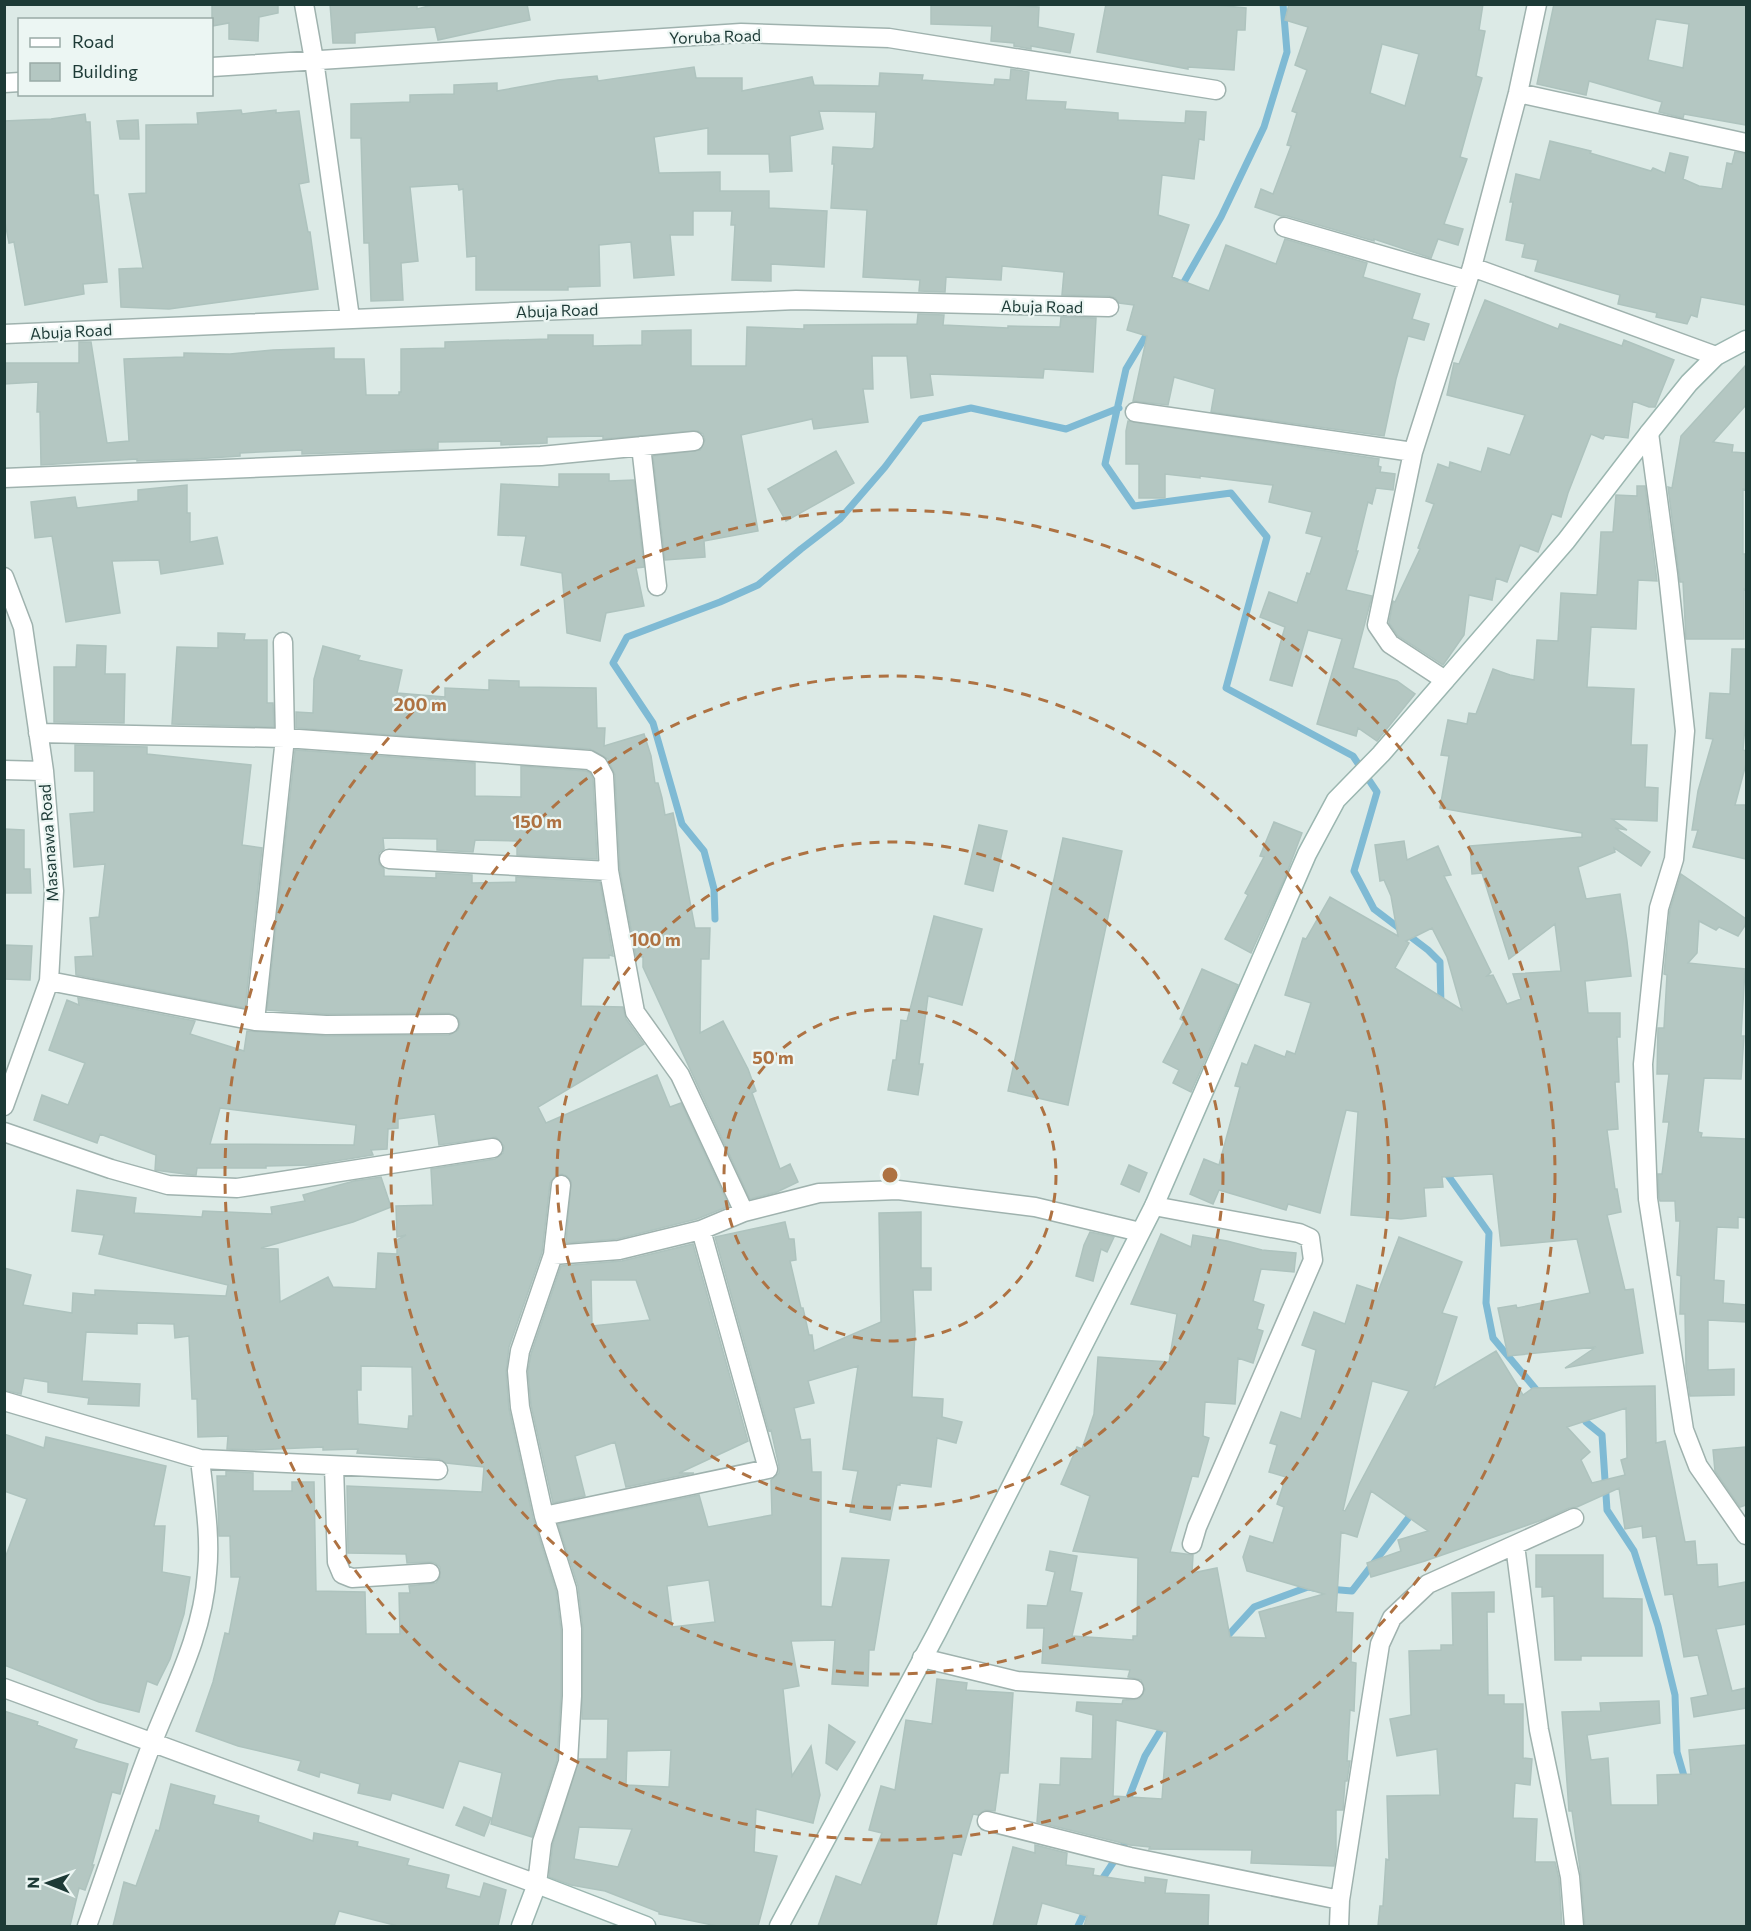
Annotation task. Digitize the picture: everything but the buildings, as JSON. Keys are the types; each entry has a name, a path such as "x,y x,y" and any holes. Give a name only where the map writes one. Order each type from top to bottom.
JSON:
{"street":[{"path":"304,4 350,318"},
{"path":"1445,680 1390,644 1377,625 1413,452 1469,273 1518,93 1537,4"},
{"name":"Yoruba Road","path":"213,68 741,33 889,38 1216,90"},
{"path":"1518,93 1746,144"},
{"path":"1284,227 1469,273 1716,356"},
{"name":"Abuja Road","path":"4,334 796,300 1109,308"},
{"path":"779,1926 922,1658 1154,1206 1307,855 1336,800 1445,680 1566,541 1689,383 1716,356 1746,340"},
{"path":"1135,412 1413,452"},
{"path":"1649,433 1668,574 1685,731 1674,859 1659,908 1643,1064 1648,1199 1684,1430 1698,1466 1746,1535"},
{"path":"4,478 529,456 694,441"},
{"path":"641,446 657,586"},
{"name":"Masanawa Road","path":"4,578 25,636 44,771 54,891 49,981 4,1106"},
{"path":"255,1021 285,738 283,642"},
{"path":"39,733 285,738 589,760 598,765 604,776 609,871 635,1012 680,1075 744,1212"},
{"path":"4,770 44,771"},
{"path":"389,858 609,871"},
{"path":"49,981 255,1021 326,1024 448,1024"},
{"path":"4,1132 111,1169 168,1185 237,1188 493,1148"},
{"path":"521,1926 537,1884 542,1842 568,1762 572,1696 572,1629 567,1589 544,1516 520,1407 517,1371 520,1351 553,1255 561,1185"},
{"path":"553,1255 619,1250 701,1230 744,1212 819,1193 898,1190 1035,1207 1140,1232"},
{"path":"1154,1206 1299,1233 1310,1238 1312,1260 1197,1527 1192,1544"},
{"path":"544,1516 768,1469 701,1230"},
{"path":"4,1401 200,1459 438,1470"},
{"path":"87,1926 152,1743 192,1646 202,1614 209,1530 200,1459"},
{"path":"334,1466 337,1562 342,1574 352,1578 430,1572"},
{"path":"1339,1926 1340,1900 1380,1644 1392,1618 1428,1584 1574,1518"},
{"path":"1515,1545 1539,1730 1570,1877 1574,1926"},
{"path":"922,1658 1017,1682 1134,1689"},
{"path":"4,1688 646,1926"},
{"path":"987,1821 1119,1854 1340,1900"}],"waterway":[{"path":"1180,289 1221,217 1264,127 1287,52 1283,4"},
{"path":"1150,329 1126,369 1105,464 1134,506 1231,493 1267,537 1226,688 1353,756 1377,792 1354,871 1374,909 1428,950 1440,962 1441,1006"},
{"path":"715,919 714,889 704,851 682,824 653,723 613,663 627,637 758,585 840,519 885,467 921,419 971,408 1066,429 1119,408"},
{"path":"1447,1169 1447,1174 1489,1233 1486,1303 1493,1338 1539,1393"},
{"path":"1581,1413 1586,1422 1602,1435 1607,1510 1634,1551 1658,1626 1675,1695 1677,1752 1686,1783"},
{"path":"1328,1589 1352,1591 1413,1512"},
{"path":"1223,1641 1254,1607 1308,1587 1314,1588"},
{"path":"1126,1805 1145,1756 1165,1723"},
{"path":"1099,1884 1124,1846 1124,1837"},
{"path":"1078,1926 1087,1907"}]}
